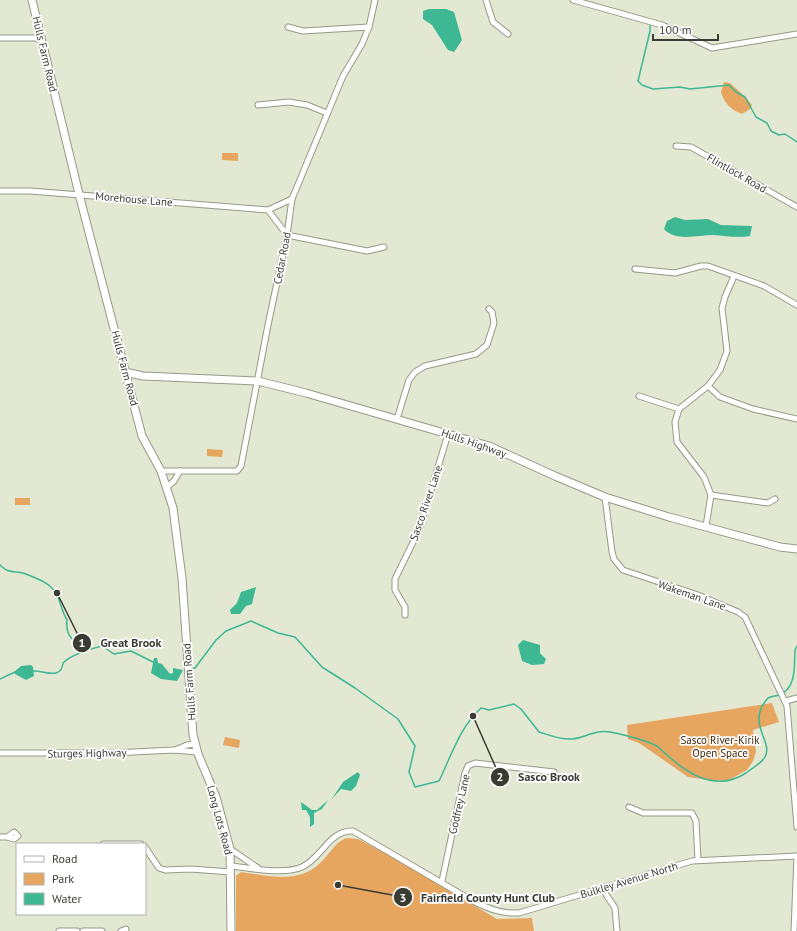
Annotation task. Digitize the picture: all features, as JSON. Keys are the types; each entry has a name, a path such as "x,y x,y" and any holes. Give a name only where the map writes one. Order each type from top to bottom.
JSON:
{"main road":[{"name":"Hulls Farm Road","path":"32,0 79,194 142,436 161,471 173,508 182,578 188,676 194,740"},
{"name":"Hulls Highway","path":"125,372 143,376 258,381 306,393 489,446 605,497 669,517 780,547 797,549"},
{"name":"Hulls Highway","path":"128,380 143,376"},
{"name":"Long Lots Road","path":"194,740 197,752 216,797 230,849 231,931"}],"street":[{"name":"Cedar Road","path":"161,471 237,471 241,466 287,235 292,199 343,76 362,44 369,27 375,0"},
{"path":"486,0 493,22 508,34"},
{"path":"573,0 662,26 712,48 797,34"},
{"path":"288,26 303,31 369,27"},
{"path":"0,38 40,38"},
{"path":"258,105 289,102 307,105 327,113"},
{"name":"Flintlock Road","path":"676,146 685,145 691,147 797,207"},
{"name":"Morehouse Lane","path":"0,191 79,194 268,210 292,199"},
{"path":"268,210 287,235 367,251 384,247"},
{"path":"635,269 675,273 701,266 708,266 764,286 797,305"},
{"path":"706,526 711,495 704,477 677,442 675,422 679,409 708,386 720,370 726,351 722,308 724,297 734,276"},
{"path":"397,419 409,380 415,372 425,366 476,354 487,345 494,323 492,312 489,309"},
{"path":"708,386 720,397 753,409 797,419"},
{"path":"639,396 679,409"},
{"name":"Sasco River Lane","path":"405,615 405,606 395,590 395,579 419,530 448,434"},
{"path":"167,487 174,481 180,471"},
{"path":"711,495 768,503 775,499"},
{"name":"Wakeman Lane","path":"605,497 612,552 614,559 623,570 698,595 738,612 745,617 782,696 790,724 797,827"},
{"path":"782,696 797,698"},
{"name":"Sturges Highway","path":"174,750 187,745 194,740"},
{"name":"Sturges Highway","path":"0,753 113,753 174,750 197,752"},
{"name":"Godfrey Lane","path":"442,881 465,773 468,766 475,763 554,772"},
{"path":"629,807 643,813 692,813 696,821 698,860"},
{"name":"Bulkley Avenue North","path":"146,848 159,868 165,870 259,868 285,870 301,868 315,858 337,835 348,831 353,831 491,910 508,914 519,913 666,868 698,860 797,856"},
{"path":"0,837 7,837"},
{"name":"Bulkley Avenue North","path":"230,849 259,868"},
{"path":"794,931 797,856"},
{"path":"604,888 615,908 617,931"},
{"path":"59,931 77,931"},
{"path":"83,931 102,931"}],"green space":[{"path":"724,82 730,83 744,96 752,105 750,109 742,114 728,106 721,92"},
{"path":"222,153 238,153 238,161 222,160"},
{"path":"207,449 223,450 222,457 207,456"},
{"path":"15,498 30,498 30,505 15,505"},
{"name":"Sasco River-Kirik Open Space","path":"772,703 779,722 753,730 756,752 753,761 747,770 729,780 715,781 688,777 639,743 628,739 627,725"},
{"path":"225,737 240,740 239,748 223,745"},
{"path":"346,838 358,839 385,853 497,919 532,918 534,931 236,931 236,876 241,872 283,877 303,874 312,870 335,846"}],"water":[{"path":"429,9 446,9 454,12 462,40 454,52 448,50 432,25 423,19 423,11"},
{"path":"675,217 685,220 708,219 721,225 752,226 750,236 736,237 713,235 680,237 669,233 664,229 667,221"},
{"path":"256,587 252,604 246,606 240,614 231,614 230,610 237,603 241,592"},
{"path":"523,640 540,645 540,653 546,659 544,664 532,665 522,661 518,645"},
{"path":"154,658 157,658 158,663 162,664 170,674 173,673 173,668 183,670 177,681 161,679 151,673"},
{"path":"31,665 33,667 34,676 26,680 14,672 21,666"},
{"path":"358,772 360,775 356,786 351,791 341,789 331,800 343,782"},
{"path":"328,800 322,809 314,813 314,824 310,827 310,817 306,810 302,810 301,802 312,810 317,810"}],"waterway":[{"path":"650,26 638,81 642,85 653,89 680,87 690,89 729,85 736,92 745,97 756,117 767,123 771,131 779,135 785,134 797,142"},
{"path":"0,565 8,571 23,573 34,577 51,587 59,598 67,620 67,631 69,635 79,644 88,649"},
{"path":"190,670 195,668 216,640 226,631 251,621 278,633 295,637 322,667 355,688 398,719 415,746 409,772 415,787 439,781 467,724 481,708 489,710 514,704 521,709 539,732 564,739 577,738 605,731 616,733 646,741 657,746 681,767 699,777 708,780 727,781 746,773 761,762 765,757 767,751 759,724 759,716 762,707 768,698 780,695 789,687 794,675 795,650 797,646"},
{"path":"33,671 51,673 59,672 66,660 102,646 114,654 131,651 153,662"},
{"path":"0,679 15,672"}],"place":[{"name":"Great Brook","path":"57,593"},
{"name":"Sasco Brook","path":"473,716"},
{"name":"Fairfield County Hunt Club","path":"338,885"}]}
